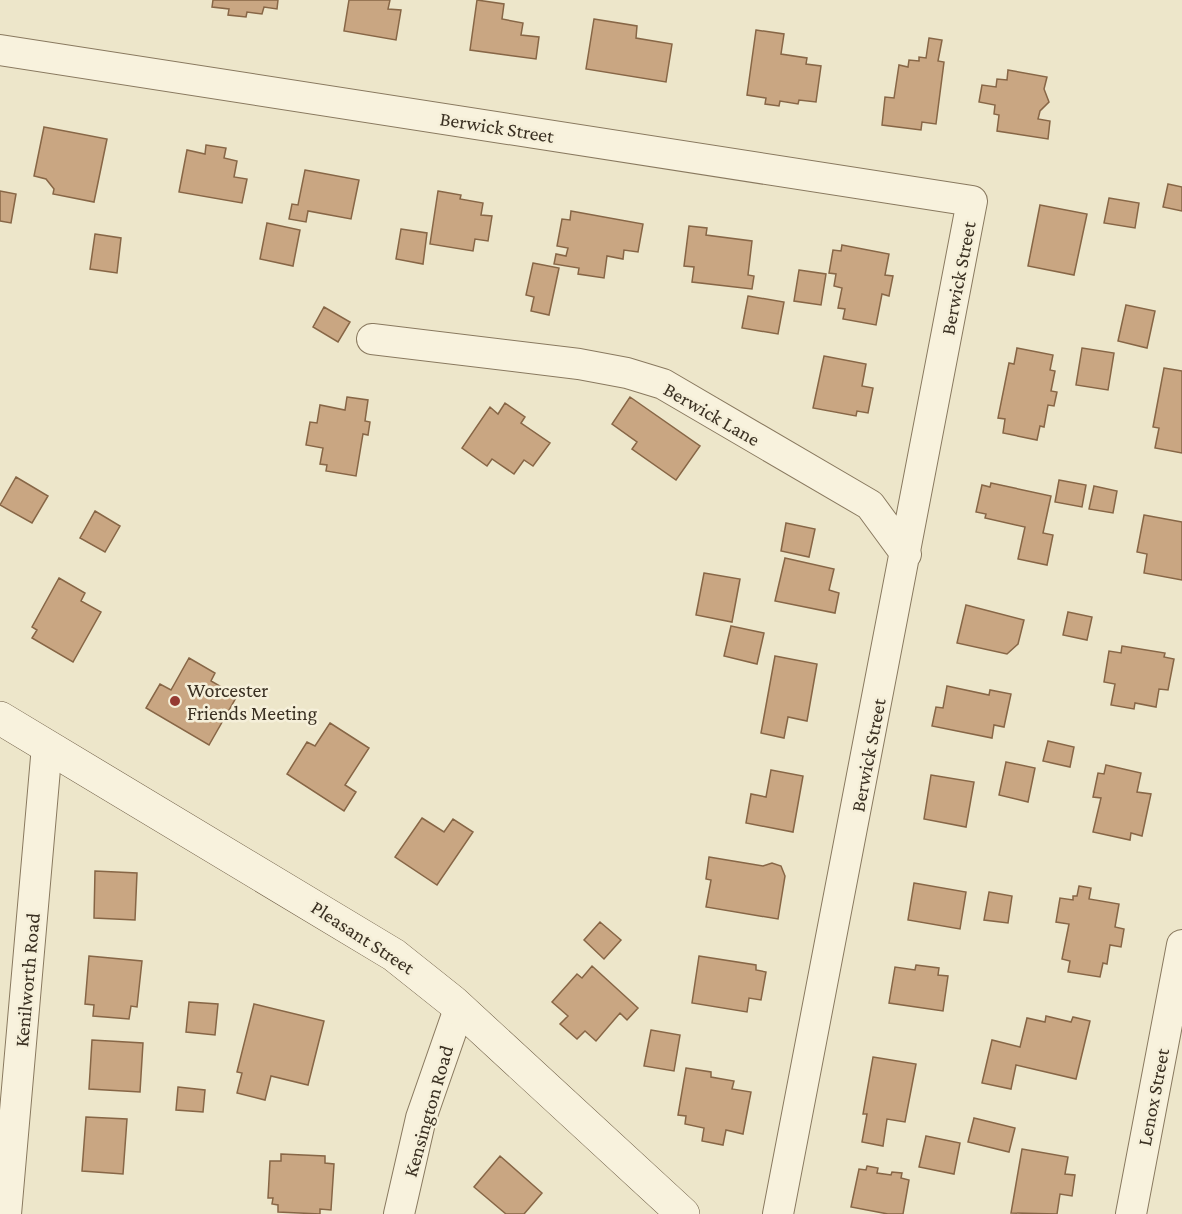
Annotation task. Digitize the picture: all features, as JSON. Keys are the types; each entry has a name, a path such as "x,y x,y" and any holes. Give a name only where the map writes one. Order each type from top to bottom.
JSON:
{"main road":[{"name":"Pleasant Street","path":"0,718 374,941 414,970 683,1214"}],"street":[{"name":"Berwick Street","path":"0,50 972,201 778,1214"},
{"name":"Berwick Lane","path":"372,339 579,364 627,373 663,384 870,505 906,554"},
{"name":"Kenilworth Road","path":"6,1214 47,746"},
{"name":"Lenox Street","path":"1131,1214 1182,945"},
{"name":"Kensington Road","path":"399,1214 422,1118 459,1009"}],"building":[{"path":"213,0 278,0 277,9 264,7 262,14 247,12 246,17 228,15 229,9 212,7"},
{"path":"349,0 390,0 388,9 401,10 396,40 344,31"},
{"path":"477,0 504,4 502,19 523,23 521,35 539,37 536,59 470,50"},
{"path":"594,19 637,26 636,38 672,44 666,82 586,69"},
{"path":"756,30 784,34 781,54 807,58 806,64 821,66 816,102 799,100 798,104 780,101 779,106 765,104 766,98 747,95"},
{"path":"929,38 942,40 938,61 944,62 936,124 922,122 921,130 882,125 885,97 894,98 899,65 908,67 909,60 919,61 919,57 926,58"},
{"path":"1008,70 1047,77 1044,89 1049,102 1040,111 1038,119 1050,121 1048,139 997,131 999,115 994,114 995,105 979,102 982,85 996,87 997,79 1007,80"},
{"path":"44,127 107,139 94,202 53,194 54,189 46,179 34,176"},
{"path":"206,145 226,148 224,158 237,161 234,177 247,179 242,203 179,192 187,150 205,154"},
{"path":"305,170 359,180 351,219 308,211 306,222 289,219 292,204 298,205"},
{"path":"1168,184 1182,187 1182,211 1163,207"},
{"path":"0,191 16,194 11,223 0,221"},
{"path":"438,191 461,195 460,199 483,203 481,215 492,216 488,241 475,239 473,251 430,244"},
{"path":"1109,198 1139,203 1135,228 1104,223"},
{"path":"1040,205 1087,214 1074,275 1028,266"},
{"path":"571,211 643,224 638,252 624,250 623,259 607,256 604,278 578,274 579,268 554,264 556,254 566,256 568,248 557,246 562,219 570,220"},
{"path":"267,223 300,230 293,266 260,259"},
{"path":"689,226 707,228 706,235 752,241 748,275 754,276 752,289 692,282 694,267 684,266"},
{"path":"401,229 427,233 423,264 396,259"},
{"path":"95,234 121,238 117,273 90,269"},
{"path":"842,245 889,254 885,275 893,276 889,296 882,294 876,325 843,319 845,309 838,308 842,288 834,286 836,274 829,273 833,250 841,251"},
{"path":"533,263 559,268 549,315 531,311 534,297 526,295"},
{"path":"799,270 826,274 821,305 794,301"},
{"path":"748,296 784,302 778,334 742,328"},
{"path":"1126,305 1155,311 1147,348 1118,341"},
{"path":"324,307 350,322 338,342 313,327"},
{"path":"1017,348 1053,355 1050,370 1055,371 1051,391 1057,392 1054,406 1048,405 1044,427 1040,426 1037,440 1003,433 1005,419 998,418 1009,363 1014,364"},
{"path":"1082,348 1114,353 1108,390 1076,385"},
{"path":"824,356 866,364 862,386 873,388 868,413 857,411 856,416 813,408"},
{"path":"1164,368 1182,371 1182,453 1155,448 1159,428 1153,427"},
{"path":"347,397 368,400 365,421 370,422 368,435 363,434 356,476 326,471 327,465 320,464 323,448 306,445 310,422 317,423 320,405 345,410"},
{"path":"630,397 700,446 676,480 632,449 637,442 612,424"},
{"path":"505,403 525,417 521,423 550,443 533,466 524,460 514,474 492,459 487,466 462,448 490,407 498,414"},
{"path":"16,477 48,496 32,523 0,505"},
{"path":"1059,480 1086,485 1082,507 1055,502"},
{"path":"991,483 1051,496 1043,533 1053,535 1047,565 1018,559 1025,527 985,518 986,514 976,512 982,485 990,487"},
{"path":"1094,486 1117,491 1113,513 1089,509"},
{"path":"95,511 120,526 105,552 80,538"},
{"path":"1144,515 1182,522 1182,580 1144,573 1147,554 1137,552"},
{"path":"786,523 815,529 809,557 781,551"},
{"path":"785,558 834,569 829,590 839,593 835,613 775,601"},
{"path":"704,573 740,579 732,622 696,615"},
{"path":"59,578 85,593 81,601 101,612 73,662 32,638 37,630 32,627"},
{"path":"966,605 1024,620 1018,644 1007,654 957,643"},
{"path":"1068,612 1092,617 1087,640 1063,635"},
{"path":"731,626 764,633 757,664 724,656"},
{"path":"1122,646 1165,653 1164,657 1174,659 1168,690 1159,689 1156,707 1135,703 1134,709 1111,705 1115,684 1104,682 1109,651 1121,653"},
{"path":"775,656 817,664 807,721 788,717 784,738 761,733"},
{"path":"189,658 215,673 211,681 237,696 209,745 146,708 160,684 171,690"},
{"path":"947,686 989,695 990,690 1011,694 1004,727 994,725 992,738 932,726 936,707 943,708"},
{"path":"330,723 369,748 345,785 356,792 344,811 287,774 307,742 315,746"},
{"path":"1048,741 1074,747 1070,767 1043,761"},
{"path":"1006,762 1035,768 1028,802 999,795"},
{"path":"1106,765 1141,773 1137,792 1151,794 1142,836 1131,833 1130,840 1093,832 1101,798 1093,797 1098,773 1104,774"},
{"path":"771,770 803,776 793,832 746,823 751,794 766,797"},
{"path":"931,775 974,782 966,827 924,819"},
{"path":"422,818 444,832 453,819 473,832 437,885 395,857"},
{"path":"709,857 763,866 772,863 781,866 785,876 778,919 706,907 711,880 706,879"},
{"path":"95,871 137,873 135,920 94,918"},
{"path":"914,883 966,892 960,929 908,920"},
{"path":"1079,886 1091,888 1089,899 1119,904 1115,927 1124,929 1121,947 1110,945 1107,964 1103,963 1100,977 1068,972 1070,961 1062,959 1069,924 1056,922 1060,898 1073,900 1073,896 1077,896"},
{"path":"989,892 1012,896 1008,923 984,920"},
{"path":"600,922 621,940 604,959 584,940"},
{"path":"89,956 142,961 137,1007 131,1006 129,1019 93,1016 94,1005 85,1004"},
{"path":"699,956 756,965 756,970 766,972 761,1000 749,998 747,1012 692,1003"},
{"path":"916,965 939,968 938,975 948,976 943,1011 889,1003 895,967 915,970"},
{"path":"592,966 638,1008 627,1020 620,1013 596,1041 585,1031 577,1039 560,1024 568,1016 552,1002 577,974 582,978"},
{"path":"189,1002 218,1004 215,1035 186,1032"},
{"path":"254,1004 324,1021 308,1085 271,1076 265,1100 237,1093 242,1073 237,1072"},
{"path":"1046,1016 1071,1022 1073,1017 1090,1021 1076,1079 1016,1065 1011,1089 982,1083 992,1040 1020,1047 1027,1018 1045,1022"},
{"path":"651,1030 680,1035 674,1071 644,1066"},
{"path":"92,1040 143,1043 140,1092 89,1089"},
{"path":"873,1057 916,1064 905,1122 887,1119 883,1146 862,1142 867,1114 863,1114"},
{"path":"686,1068 711,1072 711,1077 734,1081 732,1089 751,1092 743,1134 726,1130 723,1145 702,1141 704,1128 685,1124 686,1116 678,1115"},
{"path":"178,1087 205,1090 203,1112 176,1110"},
{"path":"86,1117 127,1119 123,1174 82,1171"},
{"path":"974,1118 1015,1128 1009,1152 968,1142"},
{"path":"926,1136 960,1143 954,1174 919,1167"},
{"path":"1022,1149 1068,1157 1065,1174 1075,1175 1072,1196 1060,1194 1057,1214 1011,1213"},
{"path":"281,1154 325,1156 325,1163 334,1164 331,1210 320,1209 320,1214 278,1212 278,1205 272,1204 273,1198 268,1198 270,1161 281,1161"},
{"path":"500,1156 542,1193 524,1214 506,1214 474,1187"},
{"path":"867,1166 878,1168 877,1173 891,1175 892,1172 902,1173 901,1178 909,1180 903,1214 888,1214 851,1207 859,1169 866,1170"}],"place":[{"name":"Worcester Friends Meeting","path":"175,701"}]}
